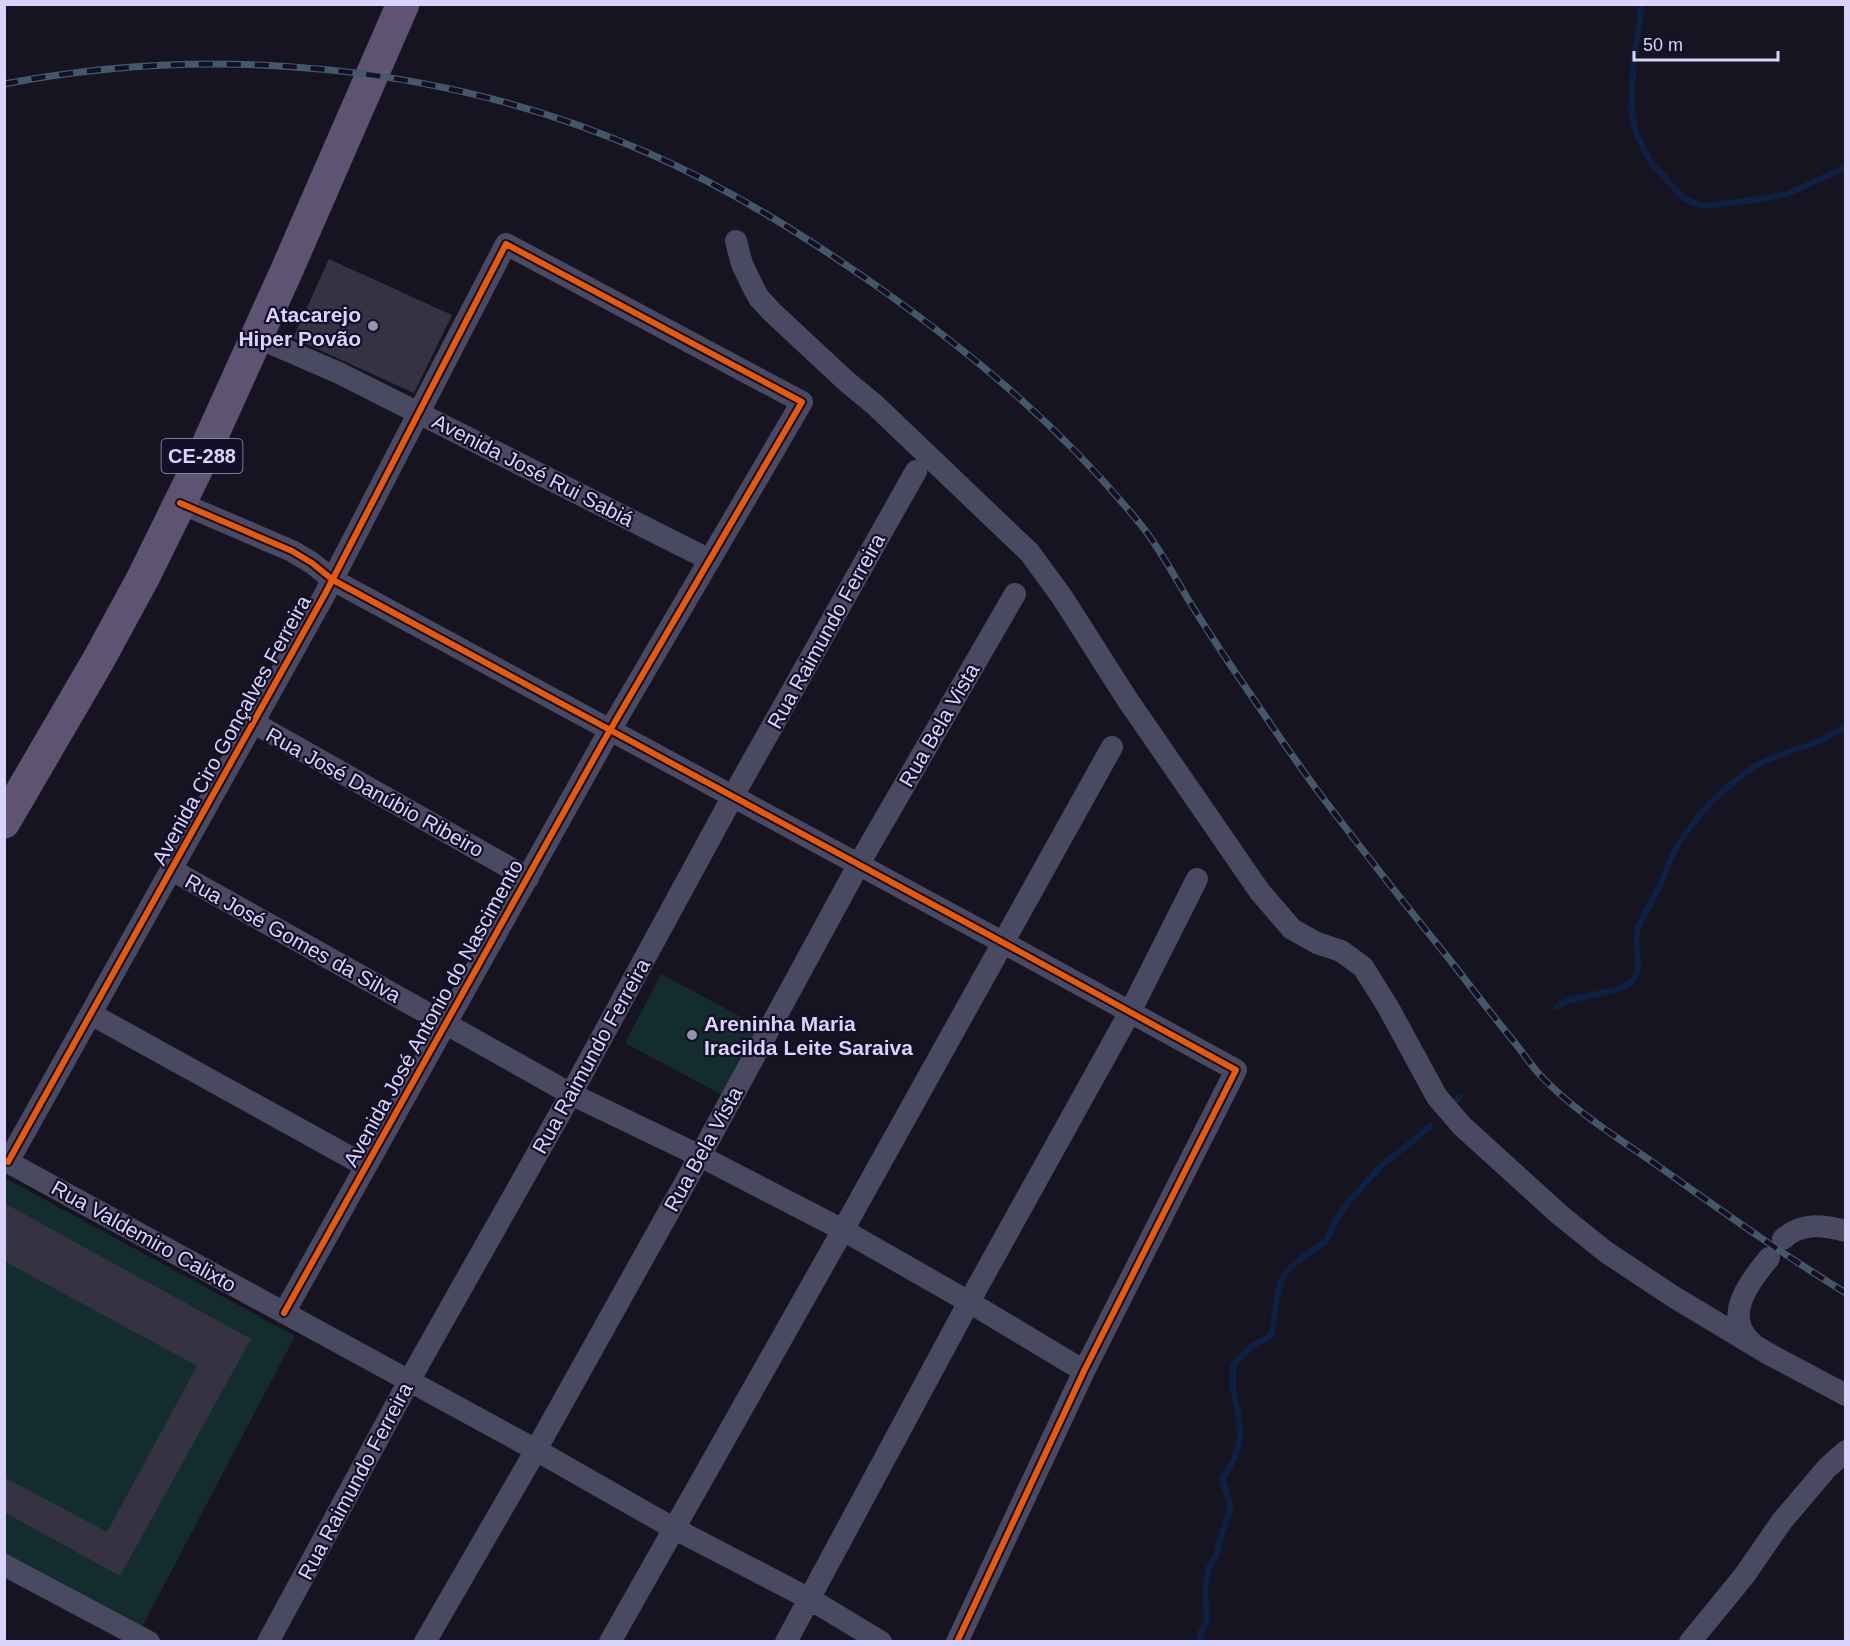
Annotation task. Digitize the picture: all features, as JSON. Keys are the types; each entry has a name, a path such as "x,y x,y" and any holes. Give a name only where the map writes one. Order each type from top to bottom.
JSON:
{"main road":[{"name":"CE-288","path":"4,822 121,620 180,503 403,4"}],"street":[{"path":"736,241 742,264 754,289 772,312 875,405 1030,553 1260,892 1292,929 1317,943 1341,951 1364,967 1437,1097 1462,1126 1560,1215 1606,1252 1674,1297 1764,1351 1845,1395"},
{"name":"Avenida Ciro Gonçalves Ferreira","path":"6,1161 91,1014 333,580 506,244"},
{"name":"Avenida José Antonio do Nascimento","path":"284,1313 611,730 802,402 506,244"},
{"name":"Avenida José Rui Sabiá","path":"256,337 339,372 710,560"},
{"name":"Rua Raimundo Ferreira","path":"268,1641 409,1381 571,1094 733,796 916,471"},
{"path":"180,503 292,551 333,580 1236,1070 1084,1371 957,1641"},
{"name":"Rua Bela Vista","path":"425,1641 536,1450 859,864 1015,594"},
{"name":"Rua José Danúbio Ribeiro","path":"254,723 528,878"},
{"path":"610,1641 843,1230 1112,747"},
{"name":"Rua José Gomes da Silva","path":"172,870 571,1094 700,1156 843,1230 1084,1371"},
{"path":"786,1641 969,1302 1130,1012 1197,879"},
{"path":"91,1014 366,1166"},
{"name":"Rua Valdemiro Calixto","path":"6,1161 536,1450 673,1528 810,1599 881,1641"},
{"path":"1783,1239 1802,1227 1827,1227 1845,1231"},
{"path":"1764,1351 1745,1336 1737,1316 1743,1295 1768,1258"},
{"path":"1689,1641 1744,1576 1782,1521 1845,1450"},
{"path":"4,1565 120,1635 148,1641"}],"green space":[{"name":"Areninha Maria Iracilda Leite Saraiva","path":"661,974 760,1027 724,1096 625,1043"},
{"path":"5,1178 295,1336 141,1629 5,1554"}],"building":[{"path":"329,259 452,315 414,393 293,338"},
{"path":"4,1203 251,1339 120,1576 4,1512 4,1477 107,1532 197,1366 4,1261"}],"waterway":[{"path":"1642,4 1634,58 1631,108 1637,136 1650,161 1684,199 1702,206 1787,194 1846,167"},
{"path":"1557,1007 1573,999 1618,989 1633,980 1638,967 1636,937 1640,923 1678,845 1712,802 1732,783 1761,763 1817,742 1846,727"},
{"path":"1454,1102 1459,1097"},
{"path":"1200,1642 1201,1632 1207,1621 1205,1590 1208,1570 1217,1553 1230,1510 1230,1502 1222,1480 1233,1461 1240,1436 1233,1389 1233,1368 1236,1361 1253,1345 1272,1334 1277,1296 1287,1271 1326,1241 1335,1222 1350,1200 1381,1166 1430,1126"}],"railway":[{"path":"4,84 85,72 167,65 249,65 332,70 413,82 494,99 572,123 648,153 739,198 825,251 917,315 986,370 1051,427 1112,491 1153,541 1212,637 1311,781 1540,1075 1598,1124 1752,1232 1846,1293"}],"cycle path":[{"path":"8,1162 325,594 506,244 802,402 602,744 284,1313"},
{"path":"180,503 292,551 333,580 1236,1070 1084,1371 957,1642"}],"place":[{"name":"Atacarejo Hiper Povão","path":"373,326"},
{"name":"Areninha Maria Iracilda Leite Saraiva","path":"692,1035"}]}
